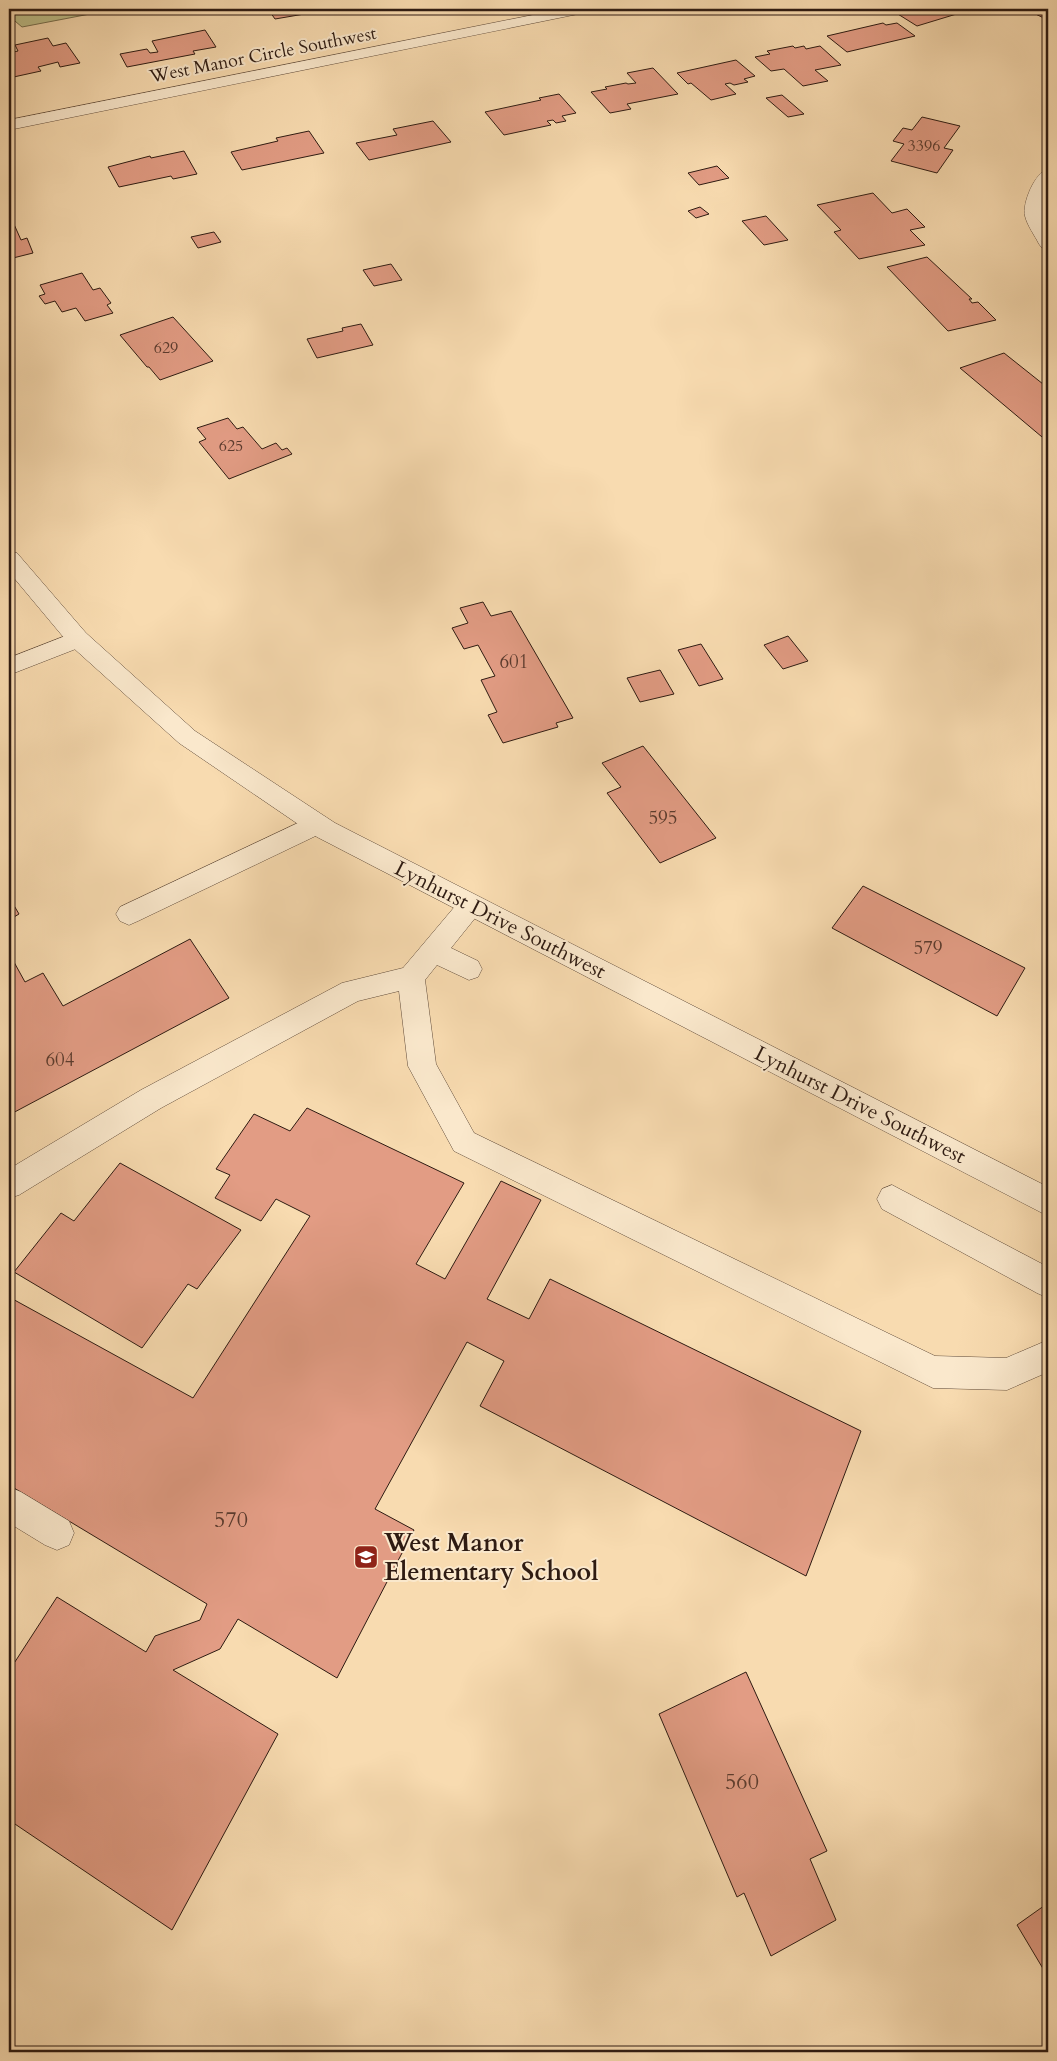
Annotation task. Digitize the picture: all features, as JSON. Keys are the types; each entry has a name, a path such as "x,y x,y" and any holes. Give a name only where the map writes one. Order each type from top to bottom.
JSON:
{"street":[{"name":"West Manor Circle Southwest","path":"9,125 583,9"},
{"path":"1048,174 1039,186 1033,215 1048,244"},
{"name":"Lynhurst Drive Southwest","path":"9,558 78,638 187,737 317,824 1048,1202"},
{"path":"9,667 78,638"},
{"path":"129,914 317,824"},
{"path":"9,1185 151,1100 352,991 411,977 471,905"},
{"path":"433,951 469,969"},
{"path":"411,977 422,1066 464,1142 934,1372 1007,1374 1048,1356"},
{"path":"892,1199 1048,1283"},
{"path":"9,1504 56,1533"}],"green space":[{"path":"9,9 116,9 22,27 9,16"}],"building":[{"path":"268,9 350,10 330,14 328,11 322,11 275,19"},
{"path":"899,9 973,9 917,26 893,11"},
{"path":"1025,9 1048,9 1048,20"},
{"path":"883,23 886,25 897,23 915,36 847,52 827,36"},
{"path":"205,30 216,47 193,51 195,54 127,67 120,54 147,49 150,53 158,52 152,41"},
{"path":"48,38 53,46 66,43 80,63 60,67 58,62 38,67 41,71 9,78 9,53 18,51 15,45"},
{"path":"793,46 795,48 804,46 806,49 820,46 841,65 815,70 828,81 803,86 784,69 771,71 755,57 770,54 767,51"},
{"path":"736,60 755,76 744,79 748,82 734,85 730,83 725,84 736,94 711,100 691,83 688,84 677,73"},
{"path":"653,68 678,94 627,104 631,109 610,113 591,92 607,89 605,87 636,83 627,73"},
{"path":"559,94 576,113 562,116 566,121 556,123 553,120 547,121 551,125 504,135 485,112 541,100 539,98"},
{"path":"782,95 804,114 788,117 766,98"},
{"path":"922,117 960,126 944,148 953,150 937,173 891,161 904,144 893,141 903,128 912,130"},
{"path":"433,121 451,142 369,160 356,143 397,135 393,129"},
{"path":"309,131 324,153 242,170 231,152 278,141 276,138"},
{"path":"184,151 197,174 173,179 171,176 119,187 108,167 150,156 151,158"},
{"path":"717,166 729,178 699,185 688,173"},
{"path":"873,193 892,213 907,209 925,227 910,230 925,245 859,259 834,232 841,230 817,205"},
{"path":"700,207 709,214 696,218 688,211"},
{"path":"9,213 21,240 27,238 33,253 9,259"},
{"path":"766,216 788,240 764,245 742,221"},
{"path":"214,232 221,242 198,248 191,237"},
{"path":"927,257 972,299 969,299 972,303 978,302 996,320 948,331 887,267"},
{"path":"391,264 402,280 374,286 363,270"},
{"path":"82,273 93,290 100,288 111,303 107,305 113,313 85,321 76,308 62,312 55,301 45,304 39,296 45,294 40,285"},
{"path":"173,317 213,361 160,380 120,335"},
{"path":"361,324 373,345 317,358 307,339 343,331 342,328"},
{"path":"1004,353 1048,388 1048,442 960,368"},
{"path":"228,418 237,429 243,427 262,449 276,443 282,450 287,448 292,454 229,479 199,442 206,439 197,428"},
{"path":"483,602 491,616 511,611 573,718 556,723 558,727 503,743 488,715 497,712 481,680 495,676 478,645 464,649 452,628 468,623 460,608"},
{"path":"788,636 808,661 783,669 764,645"},
{"path":"701,644 723,679 699,686 678,650"},
{"path":"660,670 674,694 640,702 627,678"},
{"path":"643,746 716,838 660,863 607,793 621,787 602,763"},
{"path":"863,886 1025,968 997,1016 832,928"},
{"path":"9,897 19,914 9,920"},
{"path":"190,939 229,998 9,1115 9,953 25,982 43,973 63,1006"},
{"path":"307,1108 464,1183 416,1264 445,1279 501,1181 541,1200 487,1299 529,1319 550,1279 861,1431 806,1576 480,1406 504,1361 467,1342 375,1509 414,1530 337,1678 238,1619 220,1649 173,1670 278,1734 172,1930 9,1820 9,1671 57,1597 146,1652 155,1636 200,1620 207,1604 9,1485 9,1297 193,1398 310,1216 276,1199 261,1221 215,1198 230,1175 216,1169 254,1114 290,1131"},
{"path":"120,1163 241,1230 197,1289 188,1284 142,1348 14,1272 61,1213 74,1221"},
{"path":"746,1672 827,1851 810,1859 836,1920 771,1956 744,1893 737,1897 659,1714"},
{"path":"1048,1903 1048,1977 1017,1925"}],"place":[{"name":"West Manor Elementary School","path":"366,1557"}]}
